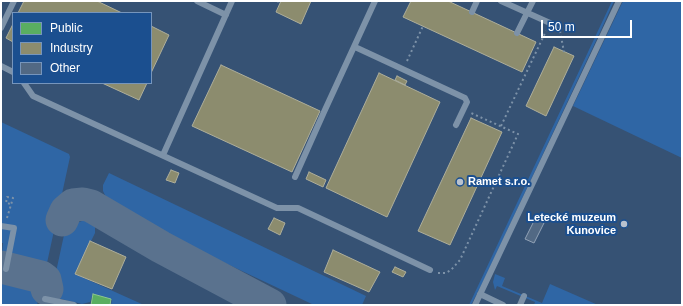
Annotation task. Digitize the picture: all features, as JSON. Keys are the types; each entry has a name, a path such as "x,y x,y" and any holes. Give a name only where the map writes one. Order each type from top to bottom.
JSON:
{"lane":[{"path":"1,28 14,1"},
{"path":"197,1 226,15"},
{"path":"163,154 232,1"},
{"path":"296,177 324,112 376,1"},
{"path":"472,12 478,1"},
{"path":"501,1 550,23"},
{"path":"517,33 533,1"},
{"path":"475,305 619,1"},
{"path":"355,47 465,98 467,102 456,125"},
{"path":"1,66 12,72"},
{"path":"25,84 33,96 163,154 278,208 298,208 430,270"},
{"path":"3,226 14,228 6,269"},
{"path":"480,294 503,305"},
{"path":"520,305 524,296"},
{"path":"45,298 74,305"}],"path":[{"path":"277,1 281,3"},
{"path":"501,126 550,23 560,31 564,52"},
{"path":"403,69 423,26"},
{"path":"430,270 438,273 446,273 455,267 460,260 518,134 463,110"},
{"path":"3,226 11,204"}],"shaded area":[{"path":"612,1 614,1 602,28 483,282 471,305 469,305"},
{"path":"623,1 682,1 682,158 573,106"},
{"path":"1,122 69,154 70,157 47,263 42,269 1,262 3,243 1,243"},
{"path":"109,173 366,296 362,305 314,305 138,222 117,210 108,201 103,191 103,185"},
{"path":"91,218 95,222 95,233 75,274 144,305 111,305 112,300 93,294 90,302 82,304 53,297 51,295 64,235 73,224"},
{"path":"1,273 38,281 41,288 37,305 1,305"},
{"path":"495,274 505,278 502,286 542,303 550,284 598,305 534,305 535,302 497,286 495,290 493,282"}],"building: Public":[{"path":"93,294 111,299 110,305 91,305"}],"building: Industry":[{"path":"24,1 97,1 120,12 18,12"},
{"path":"281,1 311,1 301,24 276,12"},
{"path":"411,1 448,1 536,42 522,72 403,17"},
{"path":"12,26 12,41 6,38"},
{"path":"152,26 169,35 152,71"},
{"path":"554,47 574,56 546,116 526,106"},
{"path":"221,65 320,111 292,172 192,126"},
{"path":"379,73 440,102 387,217 326,188"},
{"path":"397,76 407,81 405,85 395,80"},
{"path":"104,84 147,84 139,100"},
{"name":"Ramet s.r.o.","path":"471,118 502,132 450,245 418,231"},
{"path":"171,170 179,173 175,183 166,180"},
{"path":"309,172 326,180 323,187 306,179"},
{"path":"274,218 285,223 280,235 268,229"},
{"path":"90,241 126,257 112,289 75,274"},
{"path":"333,250 380,272 369,292 324,272"},
{"path":"395,267 406,272 403,277 392,272"}],"building: Other":[{"path":"535,219 544,223 534,243 525,239"}],"taxiway":[{"path":"62,220 66,211 73,205 83,204 91,206 161,247 270,305"},
{"path":"1,267 41,277 45,280 47,289"}],"place":[{"name":"Ramet s.r.o.","path":"460,182"},
{"name":"Letecké muzeum Kunovice","path":"624,224"}]}
